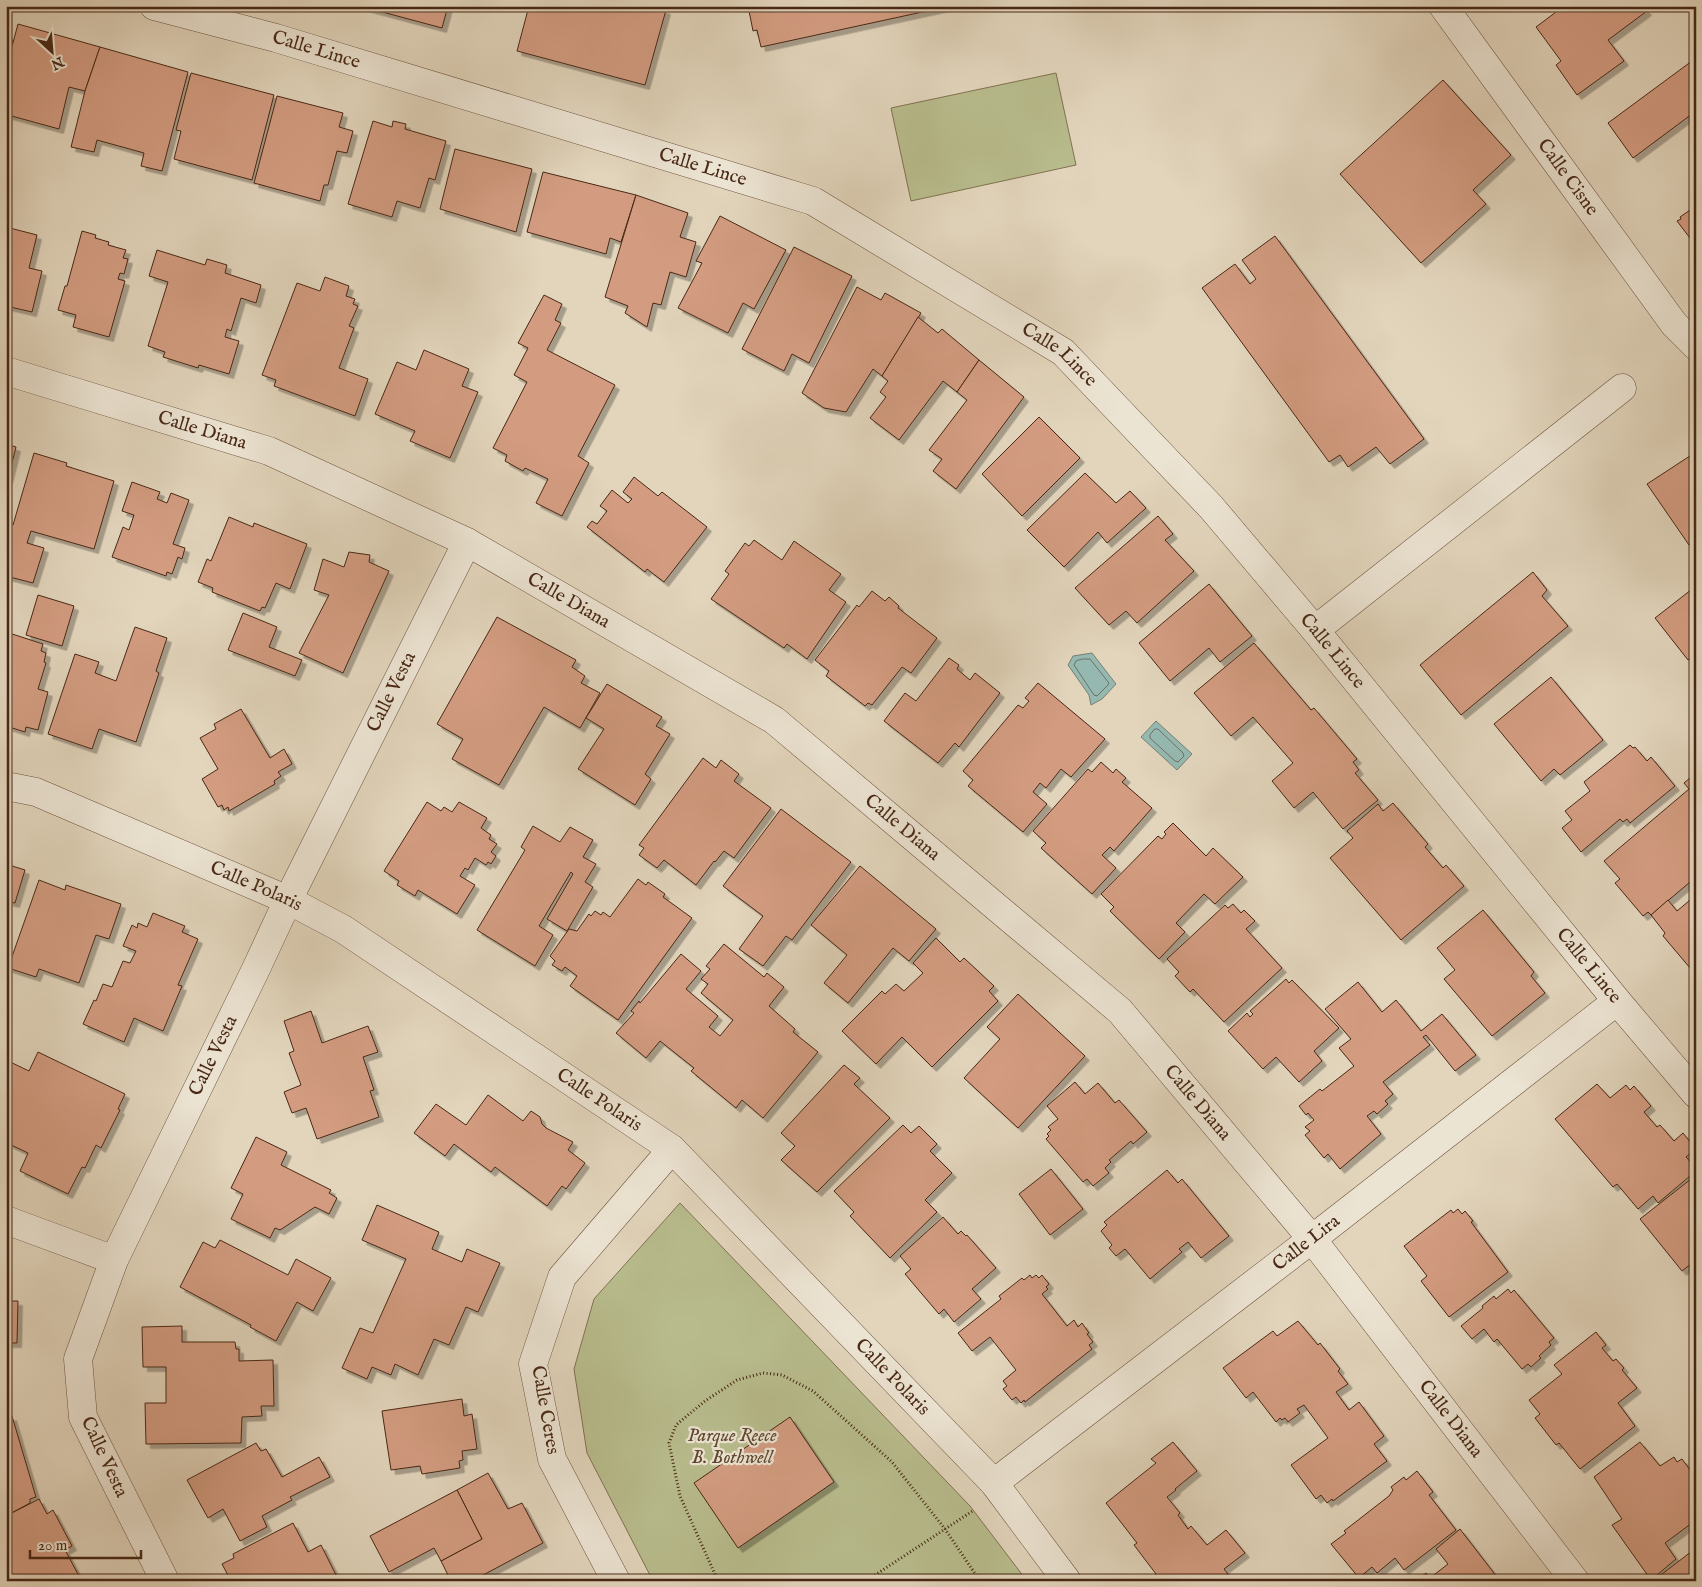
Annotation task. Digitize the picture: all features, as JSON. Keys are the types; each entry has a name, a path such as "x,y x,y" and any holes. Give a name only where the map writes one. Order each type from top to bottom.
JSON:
{"street":[{"name":"Calle Lince","path":"154,6 276,38 813,201 1063,352 1211,507 1315,630 1617,1001 1696,1094"},
{"name":"Calle Cisne","path":"1443,6 1674,324 1696,346"},
{"name":"Calle Diana","path":"6,371 269,451 468,542 774,720 1120,1011 1312,1239 1575,1581"},
{"path":"1315,630 1622,388"},
{"name":"Calle Vesta","path":"165,1581 83,1417 78,1359 114,1260 288,900 468,542"},
{"name":"Calle Polaris","path":"6,786 36,792 288,900 342,928 672,1149 994,1483 1067,1581"},
{"name":"Calle Lira","path":"994,1483 1312,1239 1617,1001"},
{"name":"Calle Ceres","path":"616,1581 552,1459 533,1364 562,1277 672,1149"},
{"path":"6,1220 114,1260"}],"path":[{"path":"718,1581 680,1496 669,1443 676,1426 705,1401 737,1380 763,1373 782,1375 813,1391 892,1462 945,1530 980,1581"},
{"path":"866,1581 982,1504 994,1483"}],"green space":[{"path":"1056,73 1076,165 911,201 891,108"},
{"name":"Parque Reece B. Bothwell","path":"680,1203 970,1506 1027,1581 653,1581 587,1453 574,1369 594,1299"}],"water":[{"path":"1092,653 1116,684 1102,699 1091,705 1089,695 1068,665 1073,656"},
{"path":"1156,721 1192,754 1177,770 1141,737"}],"building":[{"path":"360,6 448,6 442,28"},
{"path":"529,6 651,6 666,10 645,85 517,51"},
{"path":"748,6 950,6 761,47 757,30 753,31"},
{"path":"1564,6 1643,6 1647,11 1608,40 1624,61 1577,95 1556,65 1561,61 1536,27"},
{"path":"18,24 100,47 85,91 69,87 59,129 8,115 6,122 6,69"},
{"path":"6,38 13,40 6,65"},
{"path":"100,47 188,72 162,171 141,166 144,153 97,140 94,152 71,147 85,91"},
{"path":"1696,58 1696,111 1633,158 1608,123"},
{"path":"191,73 274,95 252,180 174,159 181,131 176,130"},
{"path":"1443,80 1511,155 1473,190 1486,204 1421,263 1340,174"},
{"path":"277,96 343,113 339,127 353,131 347,153 337,151 328,185 324,185 320,201 254,183"},
{"path":"373,121 392,127 393,121 406,124 405,129 446,141 435,180 429,178 420,208 397,201 392,217 348,204"},
{"path":"455,149 532,169 516,232 440,209"},
{"path":"543,172 636,195 621,242 610,238 606,254 527,232"},
{"path":"636,195 688,213 680,237 696,242 686,277 670,272 661,305 653,303 647,327 625,313 628,306 605,297"},
{"path":"1696,206 1696,246 1677,221"},
{"path":"720,216 786,250 754,309 743,303 728,333 678,308 702,263 696,261"},
{"path":"6,227 37,235 29,268 42,271 32,312 6,306"},
{"path":"82,231 96,235 95,238 109,242 108,245 126,250 123,258 128,259 124,274 120,273 118,279 125,281 109,337 73,327 76,315 58,310 65,286 67,286"},
{"path":"1275,236 1424,439 1390,464 1376,447 1348,467 1340,455 1329,462 1202,288 1235,264 1250,284 1256,279 1242,260"},
{"path":"794,247 852,276 809,363 792,354 784,371 742,349"},
{"path":"157,250 205,265 207,259 227,265 225,273 261,285 256,303 241,298 231,331 227,329 225,337 239,341 229,374 199,365 198,368 163,357 165,352 148,346 168,282 149,276"},
{"path":"325,277 349,286 346,296 355,299 353,304 358,306 349,326 354,328 339,368 368,379 355,416 274,386 276,380 262,375 297,283 320,291"},
{"path":"857,287 881,300 885,293 921,313 882,376 873,369 846,412 824,408 802,393"},
{"path":"544,295 562,304 555,320 561,323 547,350 615,385 578,456 589,463 562,516 536,503 548,479 525,468 523,471 505,461 507,455 493,448 527,382 514,375 528,348 518,343"},
{"path":"918,317 938,333 942,329 979,360 957,392 943,381 899,440 870,418 886,397 880,392 888,381 882,376"},
{"path":"424,350 469,369 462,386 478,392 450,458 410,441 415,431 375,414 397,362 416,370"},
{"path":"979,360 1024,397 956,489 933,471 942,459 929,450 967,400 957,392"},
{"path":"1039,417 1080,458 1022,516 982,474"},
{"path":"6,444 16,447 8,479 6,479"},
{"path":"1696,452 1696,541 1689,545 1647,484"},
{"path":"34,453 67,463 66,466 114,481 94,549 31,531 27,543 44,548 33,583 6,576 6,523 13,525"},
{"path":"1085,473 1116,503 1130,491 1146,508 1107,543 1098,532 1064,567 1027,530"},
{"path":"634,477 658,496 662,492 707,527 664,582 647,569 645,572 587,527 592,521 597,524 607,511 600,506 612,490 628,503 632,499 623,492"},
{"path":"132,482 160,492 157,499 167,503 171,493 189,500 173,544 185,548 182,559 178,557 172,574 167,572 166,576 112,557 123,527 129,530 134,515 122,511"},
{"path":"1158,516 1173,534 1165,540 1194,571 1137,623 1126,611 1109,625 1075,588"},
{"path":"229,517 253,527 254,523 307,544 290,589 276,583 265,608 262,607 260,611 212,592 213,588 198,582 207,559 211,561"},
{"path":"754,540 782,560 794,541 841,574 829,590 846,602 807,659 787,644 784,648 711,599 729,574 725,571 745,543 749,546"},
{"path":"349,552 370,555 369,562 389,571 343,673 299,653 329,595 314,590 323,559 344,567"},
{"path":"1533,572 1547,590 1542,596 1568,626 1461,715 1420,665"},
{"path":"1209,584 1252,636 1220,662 1209,648 1170,681 1139,643"},
{"path":"1696,586 1696,654 1688,660 1655,618"},
{"path":"872,591 885,601 889,597 899,606 898,608 937,638 911,673 902,667 872,705 868,703 865,706 826,676 829,671 815,660 857,605 859,607"},
{"path":"38,595 74,606 62,646 26,635"},
{"path":"243,613 277,627 269,647 302,660 295,676 228,650"},
{"path":"497,617 576,660 572,667 585,676 581,683 600,693 580,728 544,707 499,785 452,759 463,739 437,724"},
{"path":"135,627 167,638 156,671 159,673 136,742 99,729 92,749 48,734 75,654 99,662 95,673 116,681"},
{"path":"6,632 43,644 41,651 46,653 44,662 46,663 38,689 48,692 38,730 26,727 25,732 6,726"},
{"path":"1254,643 1311,710 1314,708 1357,759 1353,762 1359,770 1355,773 1378,800 1343,829 1313,792 1294,808 1272,781 1293,763 1253,717 1231,736 1194,693"},
{"path":"949,658 959,665 957,669 970,680 975,673 1000,693 959,747 955,743 938,763 884,721 905,693 916,701"},
{"path":"1551,677 1603,740 1560,775 1554,769 1541,781 1494,724"},
{"path":"1038,683 1105,739 1071,777 1061,769 1046,788 1040,783 1033,792 1047,804 1023,832 968,786 973,780 963,771 1018,705 1023,708 1029,701 1025,698"},
{"path":"607,684 662,717 656,726 670,734 645,774 651,779 635,805 578,769 604,729 586,718"},
{"path":"241,709 270,758 284,749 292,764 278,772 281,776 274,781 275,784 229,811 228,807 224,810 222,805 218,807 202,779 218,769 200,738 216,729 214,724"},
{"path":"1630,745 1633,748 1635,747 1647,761 1651,757 1675,786 1630,823 1627,819 1623,822 1620,819 1581,852 1562,828 1572,820 1565,811 1590,791 1584,782"},
{"path":"703,758 716,768 721,760 739,774 734,781 771,808 734,858 724,851 696,885 664,860 657,868 639,855 644,848 639,845"},
{"path":"1101,762 1113,773 1116,769 1126,778 1122,782 1152,808 1114,851 1110,847 1102,855 1116,868 1092,894 1041,848 1046,843 1033,831 1088,769 1092,772"},
{"path":"1696,773 1696,877 1651,915 1648,912 1643,916 1615,883 1620,879 1604,861 1689,789 1684,783"},
{"path":"427,802 441,811 444,807 452,812 459,802 487,818 481,828 491,835 489,839 497,844 491,852 496,856 491,864 488,862 486,865 475,858 468,870 465,868 460,876 475,885 457,914 418,890 415,896 397,885 399,881 384,871"},
{"path":"1393,803 1428,844 1425,847 1443,868 1446,865 1464,886 1401,940 1330,858 1353,838 1347,831 1378,804 1383,811"},
{"path":"781,809 851,862 792,940 786,936 763,966 739,949 763,916 723,886"},
{"path":"1173,823 1206,856 1213,848 1243,877 1215,904 1204,894 1176,923 1185,932 1159,959 1110,911 1114,907 1101,894 1158,836 1162,839 1166,834 1164,832"},
{"path":"533,826 560,842 570,827 593,840 583,857 596,864 585,882 593,887 567,931 547,919 573,874 571,872 539,926 553,935 535,966 477,930 525,850 521,847"},
{"path":"6,864 25,870 15,903 6,901"},
{"path":"860,866 936,929 909,961 893,948 848,1003 824,983 847,955 811,925"},
{"path":"638,879 646,885 648,882 665,894 663,897 692,918 618,1020 570,986 577,976 565,967 562,971 552,965 555,961 550,956 569,929 577,931 589,914 591,916 595,911 601,915 603,912 610,917"},
{"path":"39,880 65,890 66,885 121,904 109,939 96,935 79,983 39,969 36,977 8,968"},
{"path":"1696,895 1696,975 1663,936 1665,933 1651,915 1668,900 1677,911"},
{"path":"1233,904 1241,913 1244,910 1255,921 1246,929 1282,968 1224,1022 1193,989 1190,992 1175,976 1179,972 1167,959 1225,905 1228,908"},
{"path":"1483,910 1534,972 1531,976 1545,993 1492,1036 1444,979 1455,970 1437,948"},
{"path":"153,913 185,926 182,932 198,939 178,985 182,986 163,1031 134,1018 124,1042 83,1024 103,984 112,987 123,961 130,963 136,951 123,946 132,925 137,928 138,923 147,927"},
{"path":"936,938 960,962 964,958 994,986 989,991 998,1001 932,1067 902,1037 876,1064 842,1031 882,991 885,994 896,984 904,991 923,973 913,963"},
{"path":"724,944 764,977 767,973 784,987 769,1006 795,1029 793,1032 818,1052 763,1118 742,1100 736,1108 691,1071 694,1068 660,1041 646,1058 616,1033 634,1013 631,1011 639,1001 640,1003 681,954 701,971 686,989 718,1016 709,1027 720,1036 733,1020 701,993 708,984 701,979 710,969 706,966"},
{"path":"1286,979 1289,983 1292,980 1339,1028 1314,1051 1322,1061 1299,1082 1276,1057 1263,1069 1228,1031 1247,1013 1250,1017 1253,1014 1250,1011"},
{"path":"1358,982 1382,1012 1396,1000 1421,1031 1442,1014 1476,1055 1455,1071 1426,1035 1423,1037 1430,1045 1383,1082 1393,1094 1385,1101 1388,1104 1377,1114 1374,1111 1367,1116 1381,1134 1340,1169 1328,1154 1324,1158 1305,1135 1310,1131 1305,1127 1314,1120 1308,1113 1306,1115 1299,1106 1354,1066 1339,1048 1351,1039 1325,1009"},
{"path":"1018,994 1085,1056 1018,1128 964,1078 1000,1039 987,1027"},
{"path":"311,1011 322,1043 368,1026 378,1052 363,1057 374,1090 370,1091 379,1117 317,1139 306,1108 292,1113 284,1092 301,1085 289,1053 294,1051 284,1021"},
{"path":"38,1052 125,1094 118,1109 120,1110 101,1148 96,1145 85,1168 82,1167 68,1194 20,1171 28,1153 7,1143 10,1138 6,1136 6,1110 11,1102 6,1099 6,1060 29,1071"},
{"path":"844,1065 860,1078 854,1084 890,1118 817,1192 781,1160 795,1146 781,1133"},
{"path":"1075,1082 1085,1094 1098,1083 1115,1103 1119,1100 1147,1132 1133,1144 1131,1141 1109,1160 1111,1162 1105,1168 1109,1173 1093,1186 1087,1179 1083,1182 1046,1139 1049,1136 1047,1134 1051,1130 1048,1127 1058,1119 1047,1106"},
{"path":"1597,1084 1610,1098 1626,1085 1630,1090 1634,1086 1651,1106 1644,1112 1657,1127 1660,1125 1674,1141 1683,1133 1696,1149 1686,1157 1696,1168 1696,1171 1658,1203 1653,1196 1638,1209 1617,1184 1613,1187 1555,1119"},
{"path":"488,1095 523,1121 531,1111 540,1117 542,1124 546,1128 573,1142 568,1150 585,1163 566,1189 562,1186 547,1206 495,1167 491,1172 454,1144 445,1156 414,1133 436,1104 466,1125"},
{"path":"903,1125 911,1133 919,1126 937,1144 930,1151 952,1173 925,1200 937,1212 890,1258 850,1216 854,1212 834,1191"},
{"path":"256,1137 287,1152 281,1165 331,1190 329,1193 337,1198 329,1214 315,1207 280,1230 275,1228 270,1238 231,1219 243,1194 231,1188"},
{"path":"1051,1169 1083,1209 1050,1235 1019,1194"},
{"path":"1167,1170 1178,1183 1182,1179 1229,1236 1201,1258 1188,1242 1179,1249 1182,1252 1150,1279 1125,1249 1116,1256 1109,1248 1112,1245 1101,1231 1107,1225 1104,1222"},
{"path":"1696,1175 1696,1260 1682,1271 1640,1219"},
{"path":"377,1205 439,1232 432,1249 462,1262 467,1249 500,1263 478,1312 466,1307 449,1345 434,1339 418,1375 395,1364 391,1375 372,1367 367,1379 342,1368 360,1328 373,1333 406,1259 362,1240"},
{"path":"1458,1209 1462,1214 1465,1211 1473,1221 1471,1222 1508,1272 1449,1317 1421,1281 1427,1276 1404,1246 1451,1210 1453,1213"},
{"path":"943,1217 958,1234 961,1231 967,1235 996,1268 972,1289 981,1299 954,1322 944,1309 939,1314 905,1274 911,1269 900,1256"},
{"path":"220,1240 288,1275 296,1259 331,1278 313,1311 297,1302 276,1341 250,1327 251,1325 180,1287 203,1242 215,1248"},
{"path":"1030,1275 1032,1278 1036,1275 1039,1278 1042,1275 1049,1284 1046,1287 1048,1289 1042,1294 1067,1326 1074,1320 1078,1327 1082,1323 1093,1342 1089,1345 1092,1349 1025,1402 1024,1400 1021,1403 1016,1397 1012,1400 1003,1389 1007,1386 1003,1381 1016,1370 990,1337 972,1351 958,1333 1001,1299 999,1296 1022,1278 1024,1280"},
{"path":"1508,1289 1511,1293 1514,1290 1554,1338 1549,1342 1551,1345 1539,1356 1541,1358 1531,1367 1528,1364 1522,1369 1497,1339 1494,1342 1484,1329 1472,1339 1461,1326 1494,1296 1496,1299"},
{"path":"6,1301 18,1301 17,1343 6,1343"},
{"path":"1298,1321 1318,1345 1320,1343 1340,1369 1338,1371 1348,1384 1336,1392 1349,1410 1359,1402 1384,1436 1374,1444 1387,1461 1333,1501 1332,1499 1327,1503 1321,1495 1316,1499 1291,1465 1328,1438 1304,1405 1297,1409 1300,1413 1288,1422 1285,1418 1282,1420 1280,1418 1276,1422 1253,1392 1246,1398 1223,1368 1273,1331 1277,1336"},
{"path":"182,1326 182,1342 235,1342 236,1349 239,1349 239,1361 273,1360 274,1406 261,1406 262,1416 242,1417 241,1443 146,1444 145,1403 166,1403 166,1367 143,1367 142,1327"},
{"path":"1596,1332 1606,1345 1602,1348 1613,1361 1616,1359 1624,1368 1622,1370 1637,1388 1618,1403 1635,1426 1580,1469 1559,1443 1556,1445 1535,1418 1540,1414 1529,1400 1562,1374 1554,1365"},
{"path":"462,1399 464,1416 472,1414 477,1449 462,1451 463,1460 459,1461 460,1468 422,1474 420,1466 391,1470 382,1411"},
{"path":"12,1416 36,1497 30,1499 30,1503 6,1516 6,1418"},
{"path":"790,1417 834,1482 738,1548 694,1483"},
{"path":"1173,1442 1197,1471 1167,1497 1180,1513 1178,1515 1188,1529 1191,1526 1207,1545 1226,1530 1245,1553 1224,1569 1228,1574 1219,1581 1149,1581 1156,1574 1134,1545 1137,1543 1106,1503 1156,1463 1151,1459"},
{"path":"1640,1442 1660,1466 1674,1457 1677,1462 1682,1459 1696,1478 1696,1520 1665,1543 1676,1559 1651,1580 1612,1525 1622,1519 1594,1477"},
{"path":"256,1443 261,1451 266,1449 282,1477 319,1457 330,1477 290,1497 292,1500 262,1516 267,1527 240,1541 223,1509 208,1518 187,1480"},
{"path":"1417,1471 1433,1492 1429,1495 1456,1530 1404,1570 1395,1558 1377,1573 1372,1567 1359,1578 1331,1544 1346,1533 1344,1531 1389,1496 1393,1490 1391,1487 1404,1477 1406,1480"},
{"path":"488,1473 508,1509 522,1503 543,1543 472,1581 451,1581 441,1561 482,1539 457,1490"},
{"path":"457,1490 482,1539 441,1561 434,1548 389,1572 370,1536"},
{"path":"39,1499 47,1514 53,1510 72,1546 65,1550 79,1576 70,1581 6,1581 6,1516"},
{"path":"293,1523 308,1552 321,1545 339,1581 231,1581 222,1564 234,1558 233,1554"},
{"path":"1460,1529 1500,1581 1416,1581 1426,1573 1430,1578 1448,1564 1436,1549"},
{"path":"1696,1548 1696,1581 1653,1581"}]}
